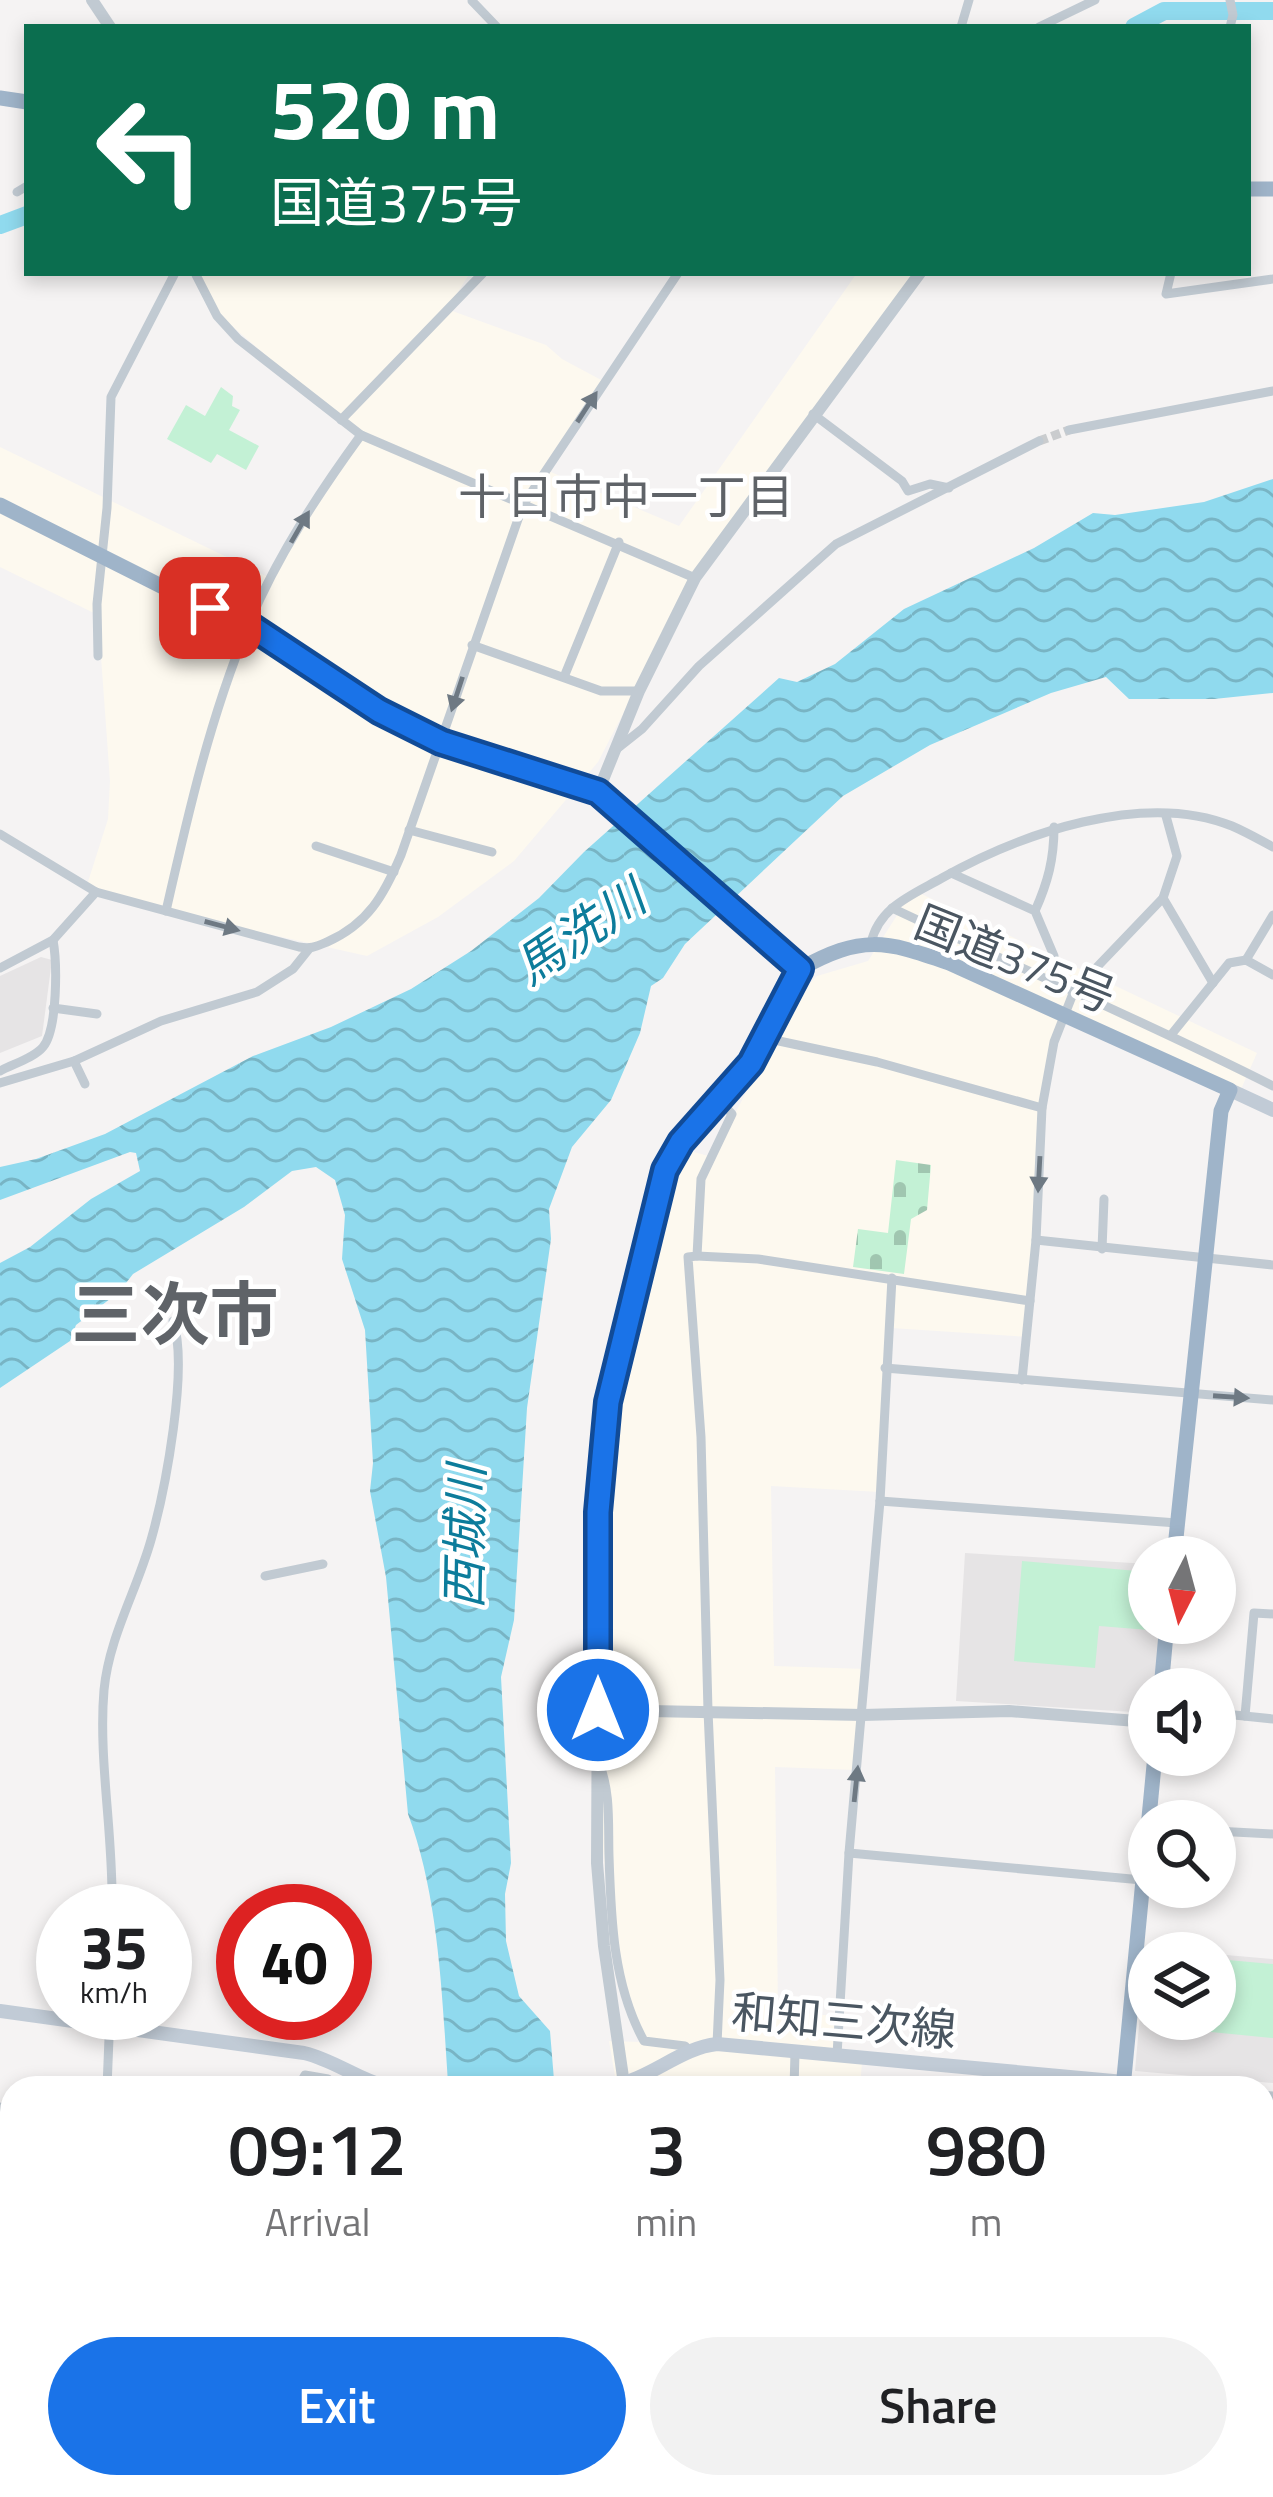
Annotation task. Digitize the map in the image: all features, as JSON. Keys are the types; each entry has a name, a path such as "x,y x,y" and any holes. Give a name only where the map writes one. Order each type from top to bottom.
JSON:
{"highway":[{"path":"0,505 249,625 379,711 441,742 598,792 794,963"},
{"name":"国道375号","path":"794,963 871,943 909,949 1230,1090"},
{"path":"1176,1536 1221,1111 1230,1090"},
{"path":"1125,2076 1140,1908"}],"main road":[{"path":"1230,1090 1273,1110"},
{"name":"和知三次線","path":"0,2011 36,2014"},
{"name":"和知三次線","path":"192,2034 326,2058 358,2076"},
{"name":"和知三次線","path":"646,2076 717,2044 1038,2076"}],"street":[{"path":"1045,24 1095,0"},
{"path":"472,1 494,24"},
{"path":"98,656 111,397 173,276"},
{"path":"197,276 217,316 238,339 361,435 695,578"},
{"path":"341,419 479,276"},
{"path":"0,1083 74,1060 161,1021 256,992 279,980 310,949 364,920 394,872 523,505 676,276"},
{"path":"598,792 639,691 695,578 918,276"},
{"path":"1170,276 1166,294 1273,279"},
{"path":"1069,430 1273,391"},
{"path":"813,414 908,491 930,484 949,488"},
{"path":"166,911 203,752 249,625 322,489 361,435"},
{"path":"618,748 642,729 699,666 836,544 1039,441"},
{"path":"564,677 619,542"},
{"path":"472,645 601,691 639,691"},
{"path":"871,943 875,924 892,908 951,873 1054,827 1132,815 1166,816 1228,824 1273,847"},
{"path":"1022,1380 1036,1240 1042,1108 1054,1042 1074,991 1163,898 1177,856 1166,816"},
{"path":"1035,911 1048,883 1054,827"},
{"path":"409,830 492,852"},
{"path":"0,834 96,892 310,949"},
{"path":"316,846 394,872"},
{"path":"951,873 1035,911 1054,956 1050,982"},
{"path":"0,968 53,940 96,892"},
{"path":"1163,898 1213,983"},
{"path":"892,908 1273,1086"},
{"path":"1246,961 1273,915"},
{"path":"0,1071 42,1050 49,1036 57,959 53,940"},
{"path":"1172,1035 1229,963 1246,961 1273,975"},
{"path":"623,2076 602,1925 597,1758 598,1512 608,1402 665,1170 681,1142 751,1063 794,963"},
{"path":"53,1008 98,1014"},
{"path":"765,1038 877,1062 1042,1108"},
{"path":"74,1060 85,1084"},
{"path":"697,1256 701,1179 732,1114 718,1099"},
{"path":"1102,1249 1104,1199"},
{"path":"1036,1240 1273,1265"},
{"path":"717,2044 720,1980 701,1437 688,1257 758,1259 1030,1301"},
{"path":"837,2055 849,1853 880,1501 892,1279"},
{"path":"112,1884 103,1732 105,1684 124,1610 152,1538 178,1358 173,1321"},
{"path":"885,1367 1273,1400"},
{"path":"880,1501 1177,1522"},
{"path":"265,1576 323,1564"},
{"path":"1244,1716 1254,1612 1273,1615"},
{"path":"598,1710 863,1715 1009,1711 1128,1720"},
{"path":"1236,1715 1273,1719"},
{"path":"597,1758 608,1785 619,1977 633,2022 644,2041 685,2046 691,2052"},
{"path":"1236,1832 1273,1834"},
{"path":"849,1853 1128,1879"},
{"path":"108,2076 109,2040"},
{"path":"304,2053 305,2075 311,2076"},
{"path":"794,2076 795,2053"}],"shaded area":[{"path":"200,276 468,276 447,309 546,345 603,381 546,470 679,526 855,276 914,276 695,575 598,762 514,861 438,917 367,956 117,900 87,885 108,819 110,781 98,615 0,567 0,447 270,578 357,434 218,314"},
{"path":"913,890 1257,1053 1238,1096 1063,1016 1049,1076 1029,1337 891,1328 880,1492 771,1486 774,1666 866,1669 856,1770 775,1767 778,2011 836,2016 834,2060 862,2062 861,2076 615,2076 609,2041 641,2042 610,1922 597,1785 599,1452 676,1147 712,1157 796,998 817,976 868,961"},
{"path":"41,957 52,960 42,1036 0,1053 0,976"},
{"path":"965,1553 1128,1563 1128,1644 1160,1644 1158,1668 1128,1668 1128,1712 956,1701"},
{"path":"1236,1956 1273,1959 1273,2076 1135,2071 1138,2040 1236,2040"}],"green space":[{"path":"221,387 233,396 232,406 240,410 229,430 259,446 246,470 217,454 211,463 167,439 186,405 205,416"},
{"path":"896,1160 931,1165 927,1210 911,1219 904,1274 853,1267 858,1229 888,1233"},
{"path":"1022,1561 1128,1570 1128,1628 1099,1626 1095,1668 1014,1661"},
{"path":"1236,1961 1273,1964 1273,2038 1236,2034"}],"water":[{"path":"1273,479 1273,693 1129,699 1106,677 1051,693 930,745 843,796 685,944 663,978 651,986 640,1033 611,1100 572,1147 549,1209 551,1239 527,1408 514,1620 501,1677 511,1863 505,1894 506,1941 519,1996 550,2031 554,2076 447,2076 437,1947 426,1879 408,1814 386,1577 370,1491 373,1463 365,1330 342,1259 345,1215 335,1180 316,1167 292,1171 244,1207 133,1274 119,1292 76,1325 70,1341 0,1388 0,1263 140,1171 136,1153 130,1152 0,1200 0,1167 105,1134 253,1056 331,1027 411,989 471,951 539,898 779,678 797,682 835,664 904,609 1034,548 1093,513 1115,515 1204,502"}],"waterway":[{"path":"1140,24 1164,11 1273,11"},
{"path":"0,225 24,216"}],"tunnel":[{"path":"1039,441 1069,430"}],"district":[{"name":"十日市中一丁目","path":"626,497"},
{"name":"三次市","path":"175,1315"}],"route":[{"path":"210,608 249,625 379,711 441,742 598,792 800,969 751,1063 681,1142 665,1170 608,1402 599,1472 598,1710"}],"water label":[{"name":"馬洗川","path":"580,932"},
{"name":"西城川","path":"465,1537"}]}
